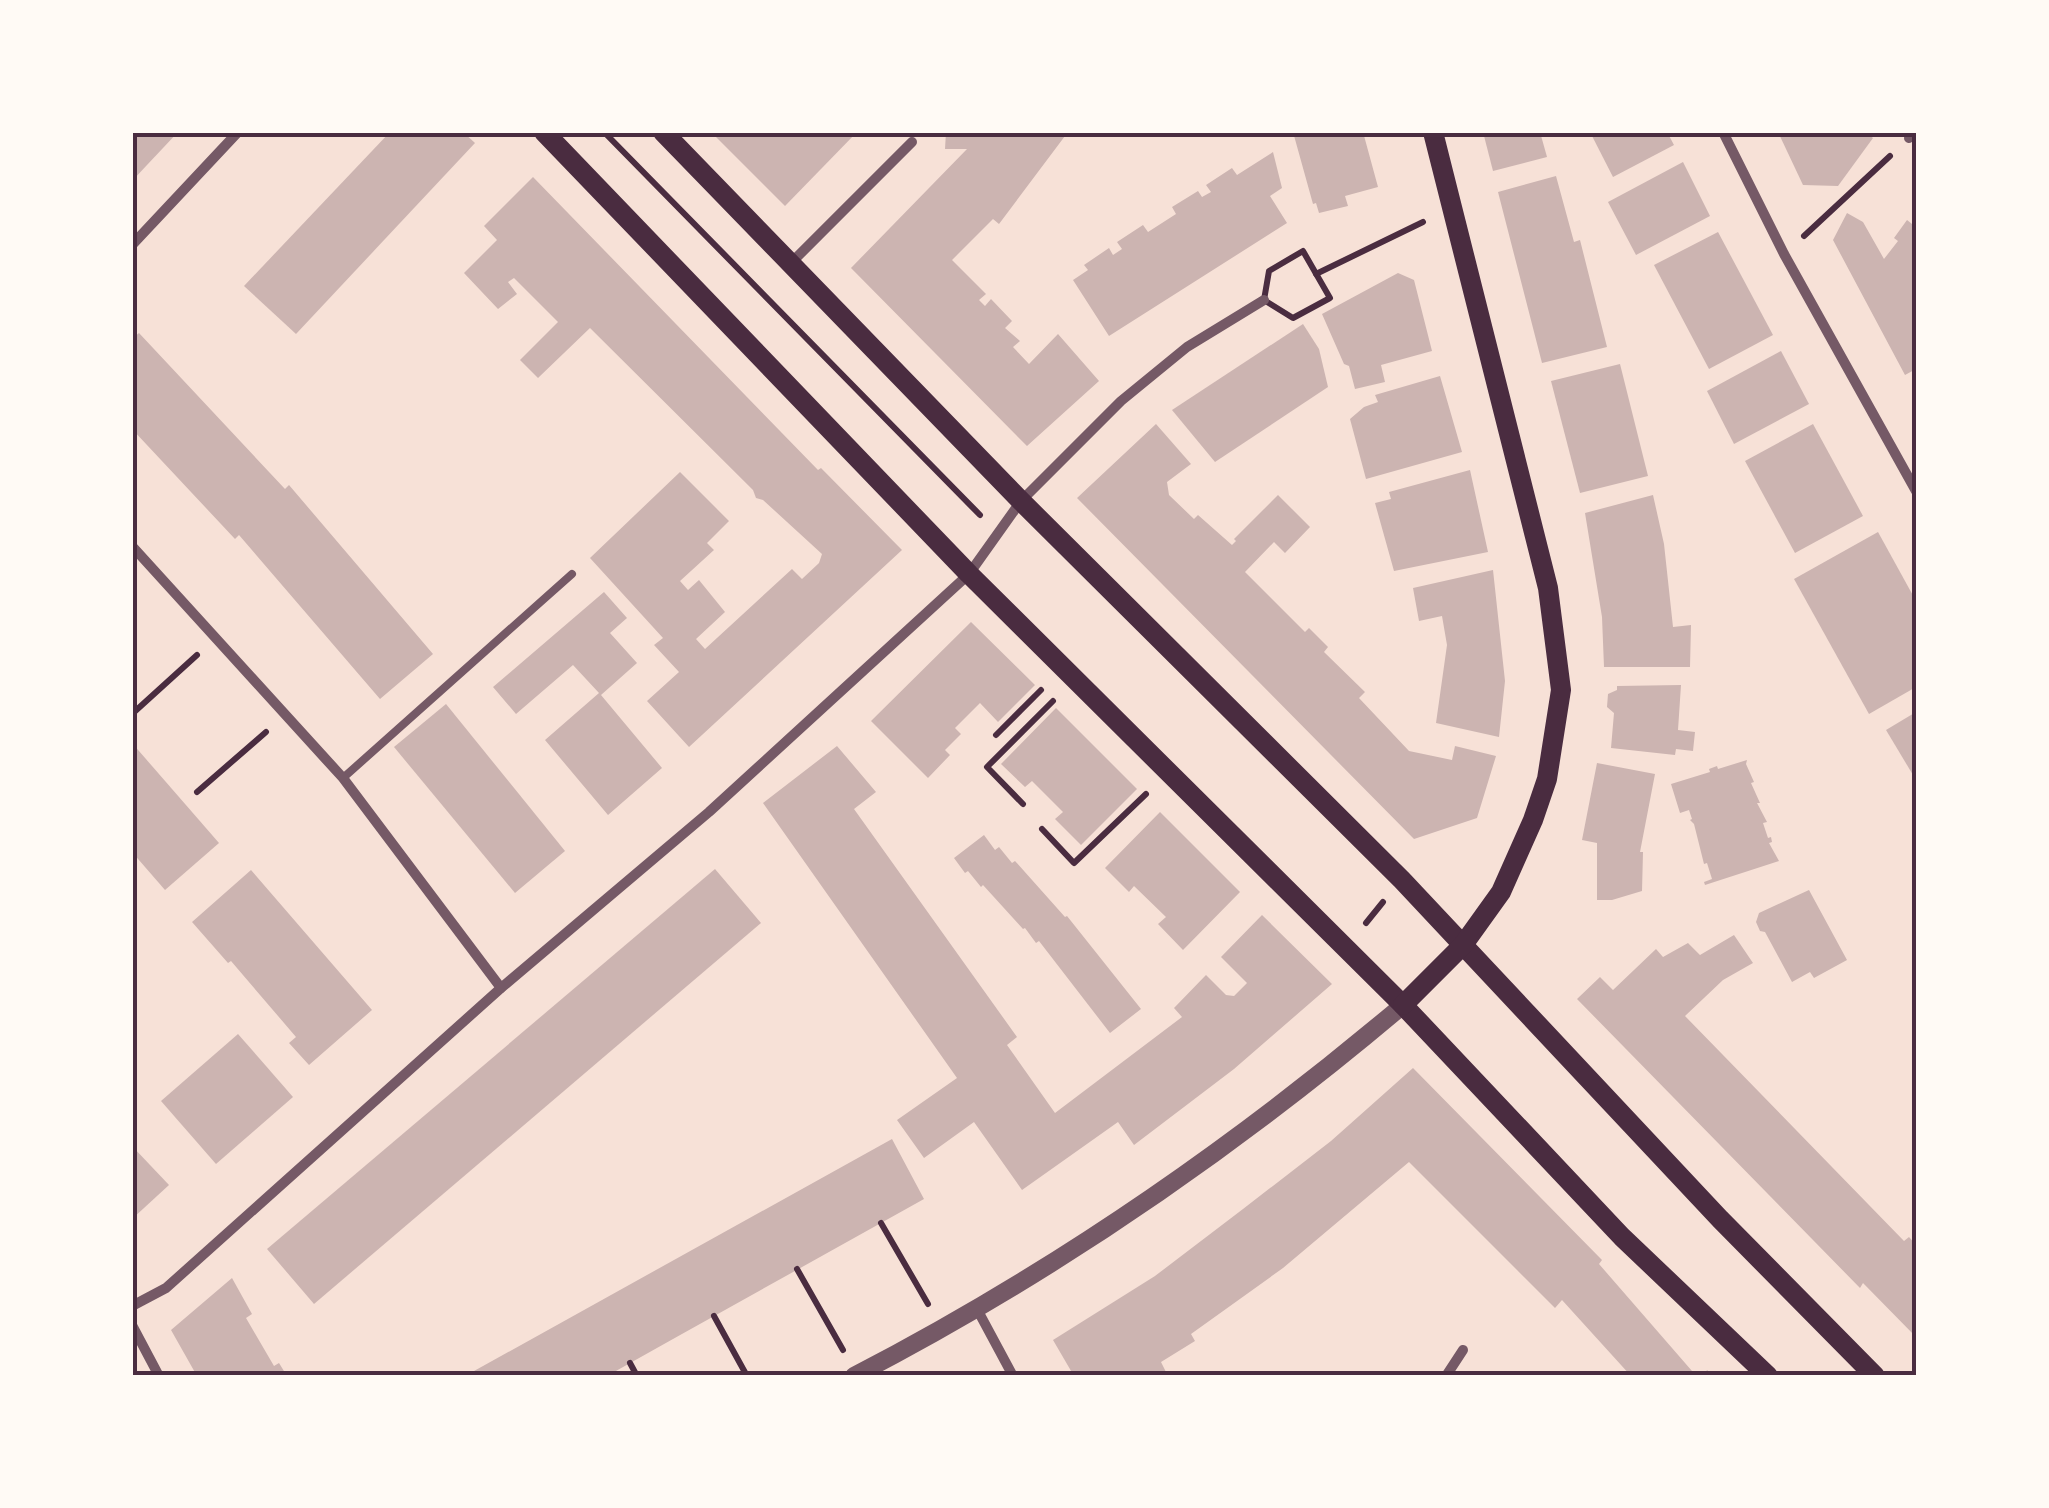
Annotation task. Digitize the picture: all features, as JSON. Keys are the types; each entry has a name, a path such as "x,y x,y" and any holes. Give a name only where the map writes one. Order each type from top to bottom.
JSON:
{"main road":[{"path":"544,132 969,574 1345,946 1622,1237 1768,1376"},
{"path":"663,132 1021,500 1402,880 1720,1219 1875,1376"},
{"path":"1403,1005 1462,945 1501,892 1548,778 1561,690 1548,588 1433,132"}],"street":[{"path":"132,245 238,132"},
{"path":"1723,132 1784,254 1916,490"},
{"path":"790,265 912,142"},
{"path":"132,1306 166,1288 501,988 709,812 969,574 1021,500 1120,401 1187,347 1264,300"},
{"path":"132,546 344,778 501,988"},
{"path":"855,1375 977,1309 1160,1194 1403,1005"},
{"path":"977,1309 1013,1376"},
{"path":"132,1325 160,1376"},
{"path":"1446,1376 1464,1350"}],"lane":[{"path":"344,778 572,574"},
{"path":"1001,1376 1004,1360"}],"path":[{"path":"604,132 998,534"},
{"path":"1784,254 1913,136"},
{"path":"1316,274 1450,209"},
{"path":"1269,272 1303,251 1330,298 1293,318"},
{"path":"804,403 866,343"},
{"path":"132,714 216,637"},
{"path":"996,735 1069,673"},
{"path":"1023,804 986,767 1069,673"},
{"path":"197,792 286,714"},
{"path":"1042,829 1074,862 1168,772"},
{"path":"1345,946 1402,880"},
{"path":"881,1223 941,1328"},
{"path":"797,1269 855,1375"},
{"path":"714,1316 747,1376"},
{"path":"630,1363 638,1376"}],"building":[{"path":"132,132 178,132 132,181"},
{"path":"390,132 463,132 475,143 296,334 244,286"},
{"path":"711,132 857,132 785,206"},
{"path":"946,132 1068,132 999,224 993,219 952,260 986,294 979,300 985,306 991,299 1012,321 1005,328 1020,341 1013,347 1029,364 1058,334 1099,381 1027,446 851,268 967,149 945,149"},
{"path":"1293,132 1363,132 1378,187 1345,196 1348,206 1319,213"},
{"path":"1483,132 1540,132 1547,157 1493,171"},
{"path":"1590,132 1667,132 1674,145 1613,177"},
{"path":"1778,132 1865,132 1873,138 1838,186 1803,185"},
{"path":"1273,152 1282,188 1270,196 1287,223 1109,336 1073,280 1088,270 1084,265 1109,248 1113,255 1122,249 1117,242 1143,225 1148,232 1176,214 1172,207 1198,191 1202,197 1211,192 1206,185 1232,168 1237,175"},
{"path":"1683,162 1710,216 1636,255 1608,202"},
{"path":"1556,176 1574,242 1580,240 1607,347 1542,363 1498,192"},
{"path":"533,177 818,470 821,468 902,550 689,747 647,701 679,672 654,645 663,638 590,558 680,472 729,521 707,543 714,550 680,581 688,590 699,580 725,612 696,639 705,649 792,569 802,579 819,563 822,554 763,500 756,498 753,490 590,328 538,378 520,360 558,322 514,278 508,282 517,294 498,309 464,273 497,240 484,226"},
{"path":"1847,213 1863,222 1884,259 1907,220 1912,224 1916,218 1916,369 1905,375 1833,240"},
{"path":"1718,232 1773,335 1709,369 1654,265"},
{"path":"1398,273 1414,280 1432,351 1381,365 1385,382 1355,389 1349,366 1344,364 1322,314"},
{"path":"1303,324 1319,349 1328,387 1215,462 1172,410"},
{"path":"139,333 285,489 289,485 433,654 380,699 239,535 235,539 132,429 132,339"},
{"path":"1781,351 1809,404 1734,444 1707,391"},
{"path":"1620,364 1648,476 1580,493 1551,381"},
{"path":"1440,376 1462,452 1366,479 1350,419 1378,402 1375,395"},
{"path":"1156,424 1191,464 1167,482 1169,495 1194,519 1198,515 1232,545 1278,495 1310,527 1285,553 1274,542 1245,572 1305,632 1309,628 1328,647 1324,652 1365,692 1359,698 1409,751 1452,760 1455,746 1496,756 1477,818 1414,839 1077,498"},
{"path":"1813,424 1863,516 1795,553 1745,461"},
{"path":"1470,470 1488,552 1394,571 1375,503 1391,499 1389,492"},
{"path":"1653,495 1664,544 1673,627 1691,625 1690,667 1604,667 1602,617 1585,513"},
{"path":"1878,532 1916,601 1916,687 1869,714 1794,579"},
{"path":"1493,570 1505,681 1499,737 1436,723 1447,645 1442,616 1419,621 1413,588"},
{"path":"604,592 627,618 610,633 637,663 601,695 662,768 608,815 545,740 599,693 573,665 516,714 493,687"},
{"path":"971,622 1035,685 998,722 980,703 955,728 961,734 945,750 950,755 928,778 871,721"},
{"path":"1681,685 1678,730 1695,732 1693,751 1676,749 1675,755 1611,748 1614,713 1607,707 1608,694 1617,686"},
{"path":"446,704 565,851 515,893 394,747"},
{"path":"1056,708 1137,789 1081,845 1055,819 1063,812 1032,781 1025,787 1001,764"},
{"path":"1916,712 1916,780 1886,730"},
{"path":"132,743 219,843 165,890 132,852"},
{"path":"837,746 876,792 854,809 1017,1037 1007,1045 1055,1113 1182,1017 1174,1008 1206,975 1226,995 1234,996 1247,983 1221,957 1262,915 1332,984 1234,1069 1134,1145 1118,1122 1022,1190 974,1122 924,1158 897,1120 957,1078 763,803"},
{"path":"1747,760 1757,803 1767,822 1763,823 1768,838 1771,837 1769,843 1779,861 1705,885 1712,879 1694,824 1689,810 1680,813 1671,784 1710,772 1717,766 1718,769"},
{"path":"1597,763 1655,774 1640,852 1642,891 1612,900 1597,900 1597,843 1582,840"},
{"path":"1160,812 1240,892 1183,950 1158,924 1166,917 1134,886 1129,892 1105,868"},
{"path":"984,835 995,850 999,847 1012,863 1015,861 1067,916 1141,1009 1110,1033 1039,941 1036,943 954,858"},
{"path":"715,869 761,923 314,1304 267,1249"},
{"path":"251,870 372,1010 309,1065 289,1043 296,1037 192,922"},
{"path":"1809,890 1847,960 1814,978 1810,972 1792,982 1756,922 1759,913"},
{"path":"1734,935 1753,963 1723,980 1685,1016 1904,1241 1909,1237 1916,1245 1916,1337 1863,1283 1860,1288 1577,999 1600,977 1613,990 1656,949 1663,957 1688,943 1700,955"},
{"path":"238,1034 293,1097 216,1164 161,1101"},
{"path":"1413,1068 1602,1260 1599,1264 1692,1371 1687,1376 1631,1376 1562,1300 1555,1308 1409,1162 1283,1268 1191,1334 1195,1341 1161,1362 1168,1376 1074,1376 1053,1340 1155,1276 1331,1141"},
{"path":"892,1139 924,1199 607,1376 465,1376"},
{"path":"132,1146 169,1185 132,1219"},
{"path":"232,1278 252,1314 246,1318 274,1366 279,1363 287,1376 197,1376 171,1330"}]}
